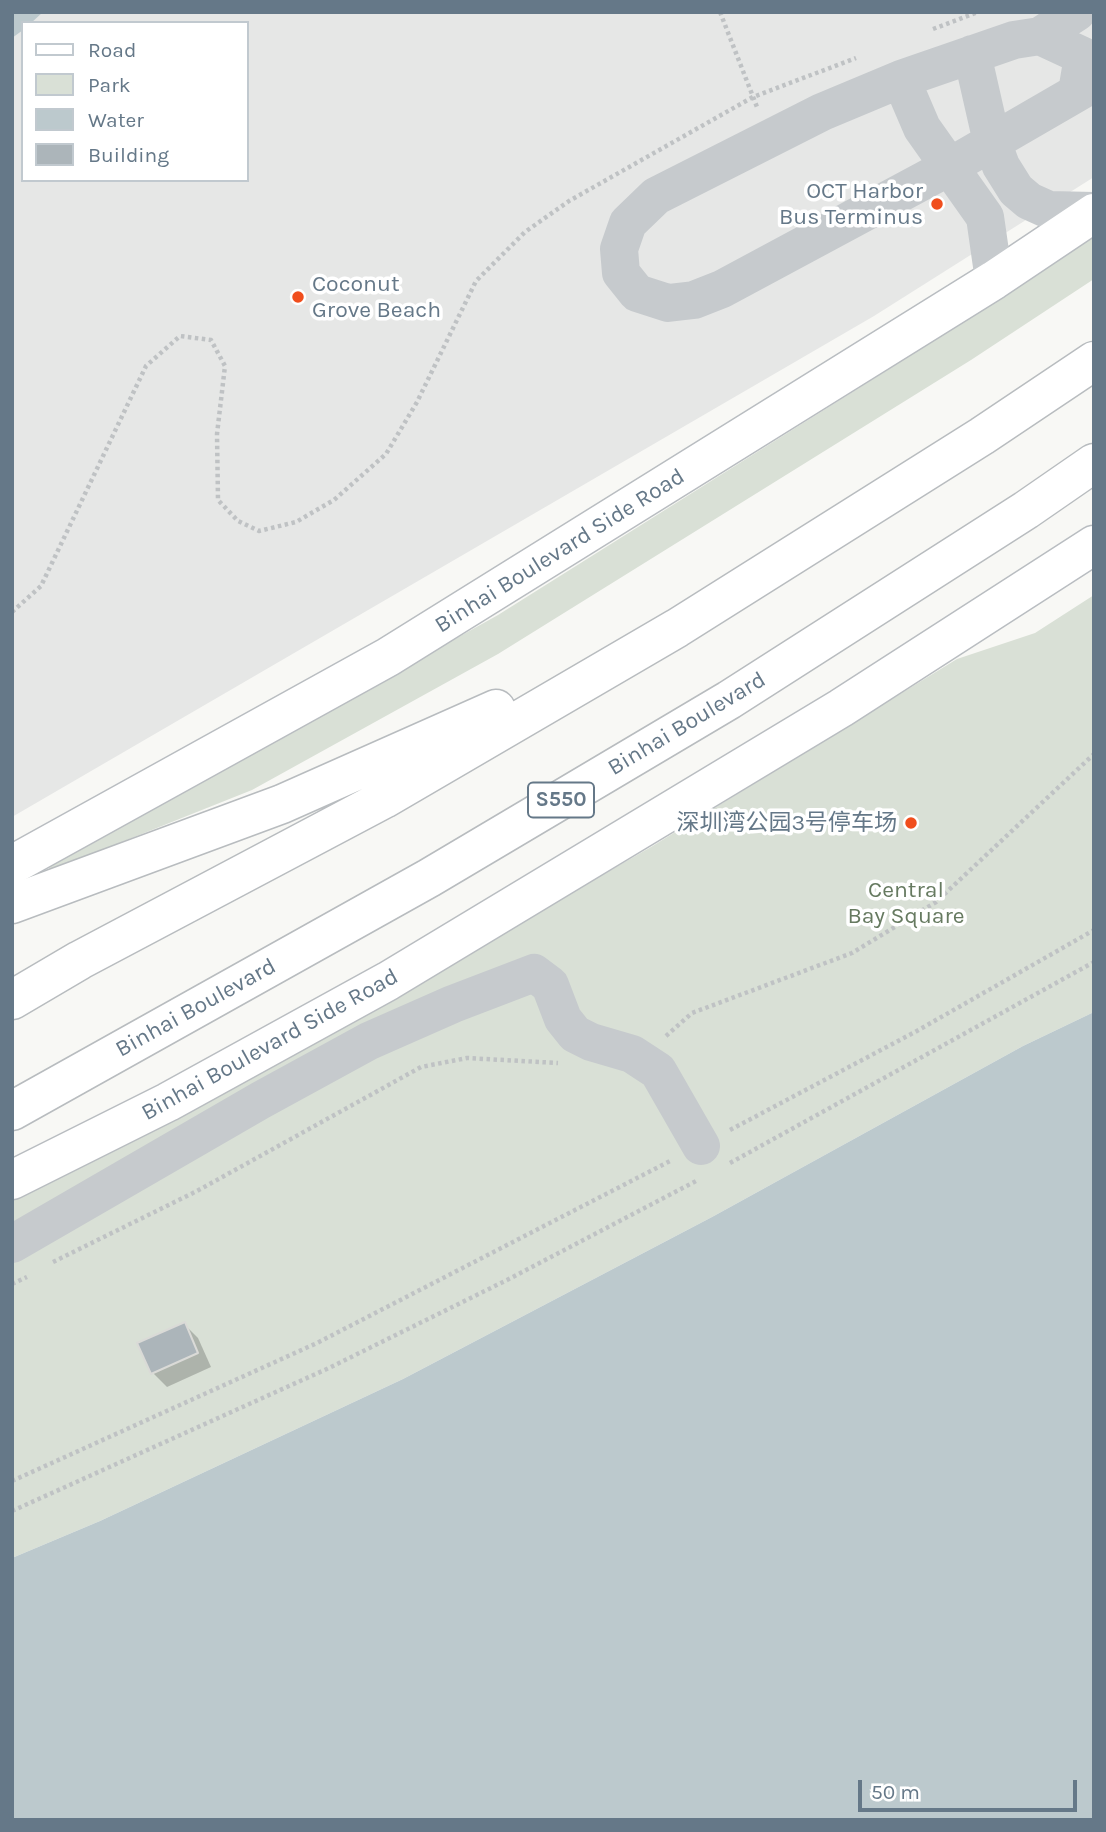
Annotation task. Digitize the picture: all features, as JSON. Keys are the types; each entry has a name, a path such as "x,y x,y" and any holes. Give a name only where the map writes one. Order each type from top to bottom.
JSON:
{"main road":[{"name":"Binhai Boulevard Side Road","path":"12,865 388,657 994,280 1094,212"},
{"path":"12,1000 80,960 384,799 677,628 982,436 1094,361"},
{"name":"Binhai Boulevard","path":"12,1111 429,878 729,700 1026,510 1094,463"},
{"name":"Binhai Boulevard Side Road","path":"12,1180 168,1102 388,981 829,715 1094,545"},
{"path":"12,904 282,804 677,628"}],"lane":[{"path":"1040,36 1087,70 992,142 949,167 722,289 694,300 668,303 637,293 621,273 619,249 628,223 656,196 771,137 901,79 1014,40 1040,36 1077,12"},
{"path":"972,54 992,142 1006,176 1028,201 1056,211 1094,212"},
{"path":"901,79 922,128 985,217 994,280"},
{"path":"12,1244 369,1041 491,988 534,974 550,985 563,1019 575,1034 590,1042 632,1054 658,1071 711,1162"}],"path":[{"path":"720,12 771,137"},
{"path":"928,31 978,12"},
{"path":"12,612 41,586 146,366 180,336 211,340 225,366 217,434 218,500 238,521 259,531 296,522 334,500 386,454 417,402 476,281 525,232 569,201 753,97 866,55"},
{"path":"12,1511 329,1368 507,1280 711,1162 915,1032 1094,930"},
{"path":"12,1481 711,1162 1094,962"}],"shaded area":[{"path":"12,12 1094,12 1094,177 874,316 12,817"}],"green space":[{"path":"1094,232 1094,279 971,360 498,654 252,790 49,871 50,865 498,615 959,325"},
{"name":"Central Bay Square","path":"1094,595 1094,1012 1023,1046 712,1217 403,1379 100,1521 12,1558 12,1199 383,1001 651,847 957,659 1035,633"}],"water":[{"path":"12,12 43,12 33,21 21,21 21,31 12,38"},
{"path":"1094,1012 1094,1820 12,1820 12,1558 100,1521 403,1379 712,1217 1023,1046"}],"building":[{"path":"185,1322 198,1353 151,1374 137,1343"}],"place":[{"name":"OCT Harbor Bus Terminus","path":"937,204"},
{"name":"Coconut Grove Beach","path":"298,297"},
{"name":"深圳湾公园3号停车场","path":"911,823"}]}
